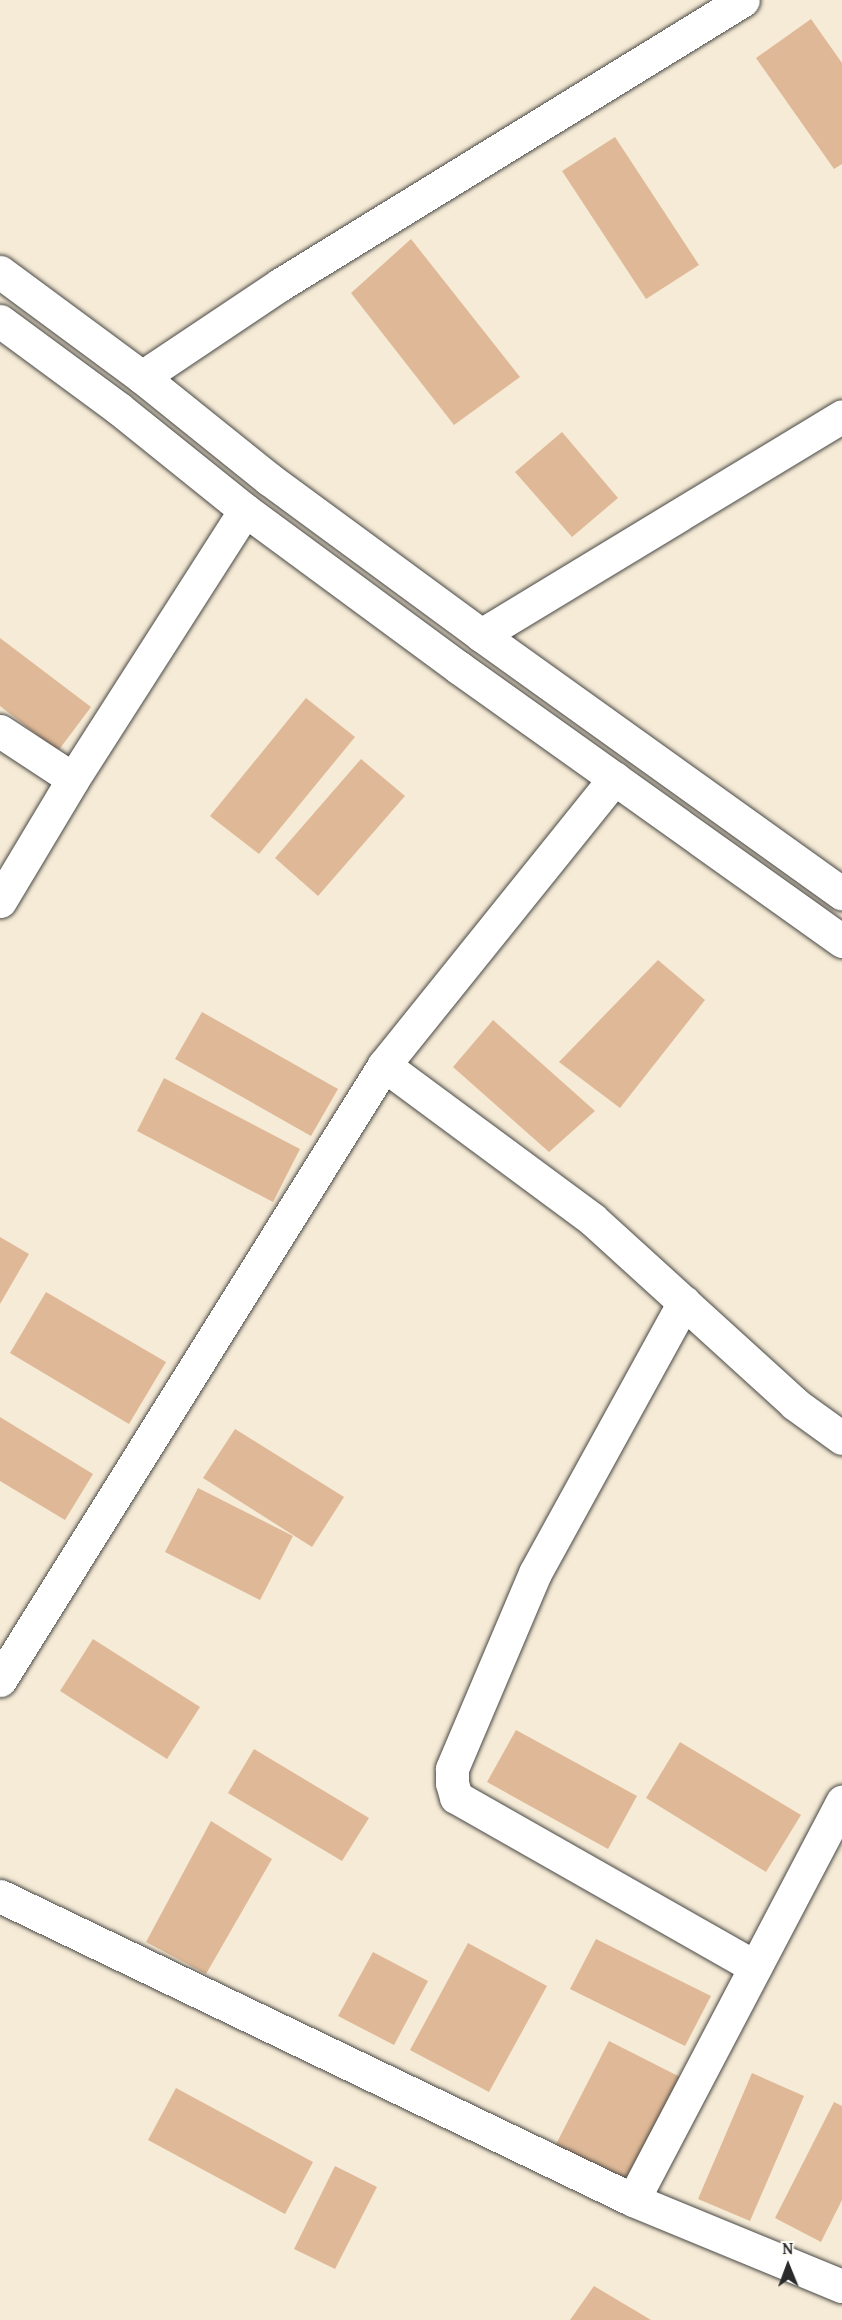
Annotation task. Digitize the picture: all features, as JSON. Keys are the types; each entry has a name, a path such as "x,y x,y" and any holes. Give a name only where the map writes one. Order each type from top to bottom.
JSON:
{"street":[{"path":"142,377 280,284 743,0"},
{"path":"0,272 142,377 269,479 481,635 842,893"},
{"path":"0,321 118,408 245,510 458,667 842,941"},
{"path":"481,635 842,416"},
{"path":"0,901 73,779 245,510"},
{"path":"0,731 73,779"},
{"path":"0,1680 384,1065 615,778"},
{"path":"384,1065 592,1219 795,1404 842,1438"},
{"path":"684,1302 535,1573 452,1770 452,1783 456,1797 755,1967"},
{"path":"633,2200 842,1802"},
{"path":"0,1896 633,2200 842,2286"}],"building":[{"path":"811,19 842,63 842,164 834,169 756,58"},
{"path":"615,137 699,265 646,299 562,171"},
{"path":"411,239 520,377 454,425 351,293"},
{"path":"562,432 618,498 572,537 515,472"},
{"path":"0,638 91,707 58,751 0,706"},
{"path":"306,698 355,737 259,854 210,816"},
{"path":"361,759 405,796 318,896 275,858"},
{"path":"658,960 705,1000 620,1108 559,1062"},
{"path":"202,1012 338,1089 311,1136 175,1059"},
{"path":"493,1020 595,1111 549,1152 453,1067"},
{"path":"164,1078 300,1149 273,1202 137,1131"},
{"path":"0,1237 29,1254 0,1304"},
{"path":"46,1292 166,1362 129,1424 10,1353"},
{"path":"0,1417 93,1474 65,1520 0,1481"},
{"path":"235,1429 344,1497 312,1547 203,1478"},
{"path":"198,1488 293,1536 260,1600 165,1552"},
{"path":"93,1639 200,1707 167,1759 60,1691"},
{"path":"516,1730 637,1796 608,1849 487,1782"},
{"path":"680,1742 801,1815 766,1872 646,1798"},
{"path":"254,1749 369,1818 342,1861 228,1793"},
{"path":"211,1821 272,1859 206,1974 146,1942"},
{"path":"596,1939 711,1996 685,2046 570,1989"},
{"path":"468,1943 547,1986 489,2092 410,2050"},
{"path":"373,1952 428,1981 394,2045 338,2016"},
{"path":"609,2041 684,2079 626,2191 551,2154"},
{"path":"752,2073 804,2096 750,2221 698,2199"},
{"path":"176,2088 313,2162 285,2214 148,2140"},
{"path":"834,2102 842,2106 842,2200 821,2242 775,2218"},
{"path":"335,2166 377,2187 335,2269 294,2249"},
{"path":"594,2286 651,2320 570,2320"}]}
